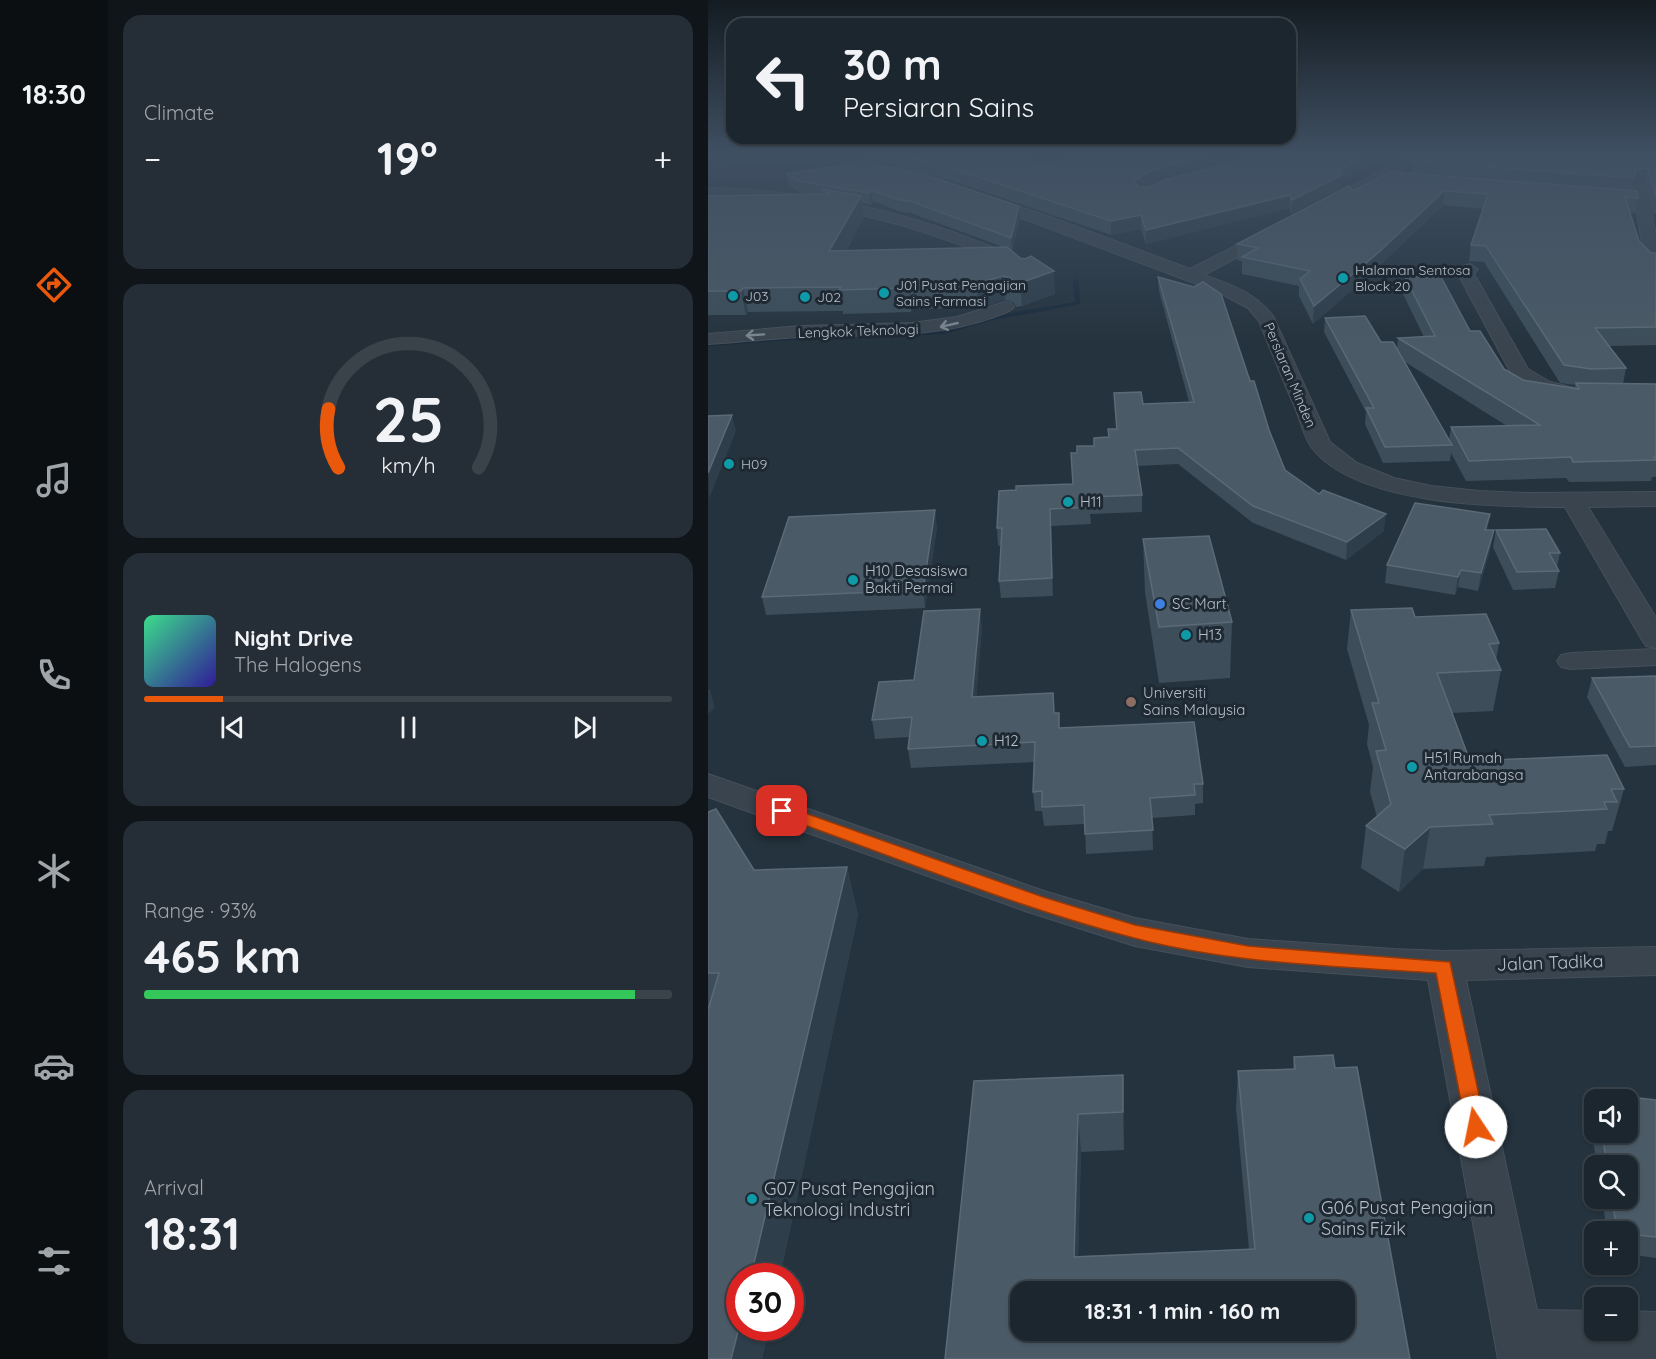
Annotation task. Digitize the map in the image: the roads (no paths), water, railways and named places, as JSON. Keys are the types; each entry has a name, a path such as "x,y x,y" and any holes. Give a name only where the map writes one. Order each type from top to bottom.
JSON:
{"street":[{"path":"890,217 917,224 1001,256 1017,264 1026,274"},
{"name":"Persiaran Minden","path":"1038,217 1191,275 1247,299 1264,315 1312,430 1326,451 1345,467 1389,484 1443,495 1489,499 1656,499"},
{"path":"1643,217 1651,251 1656,258"},
{"path":"1191,275 1283,227"},
{"path":"1470,269 1466,274 1520,373 1544,387 1583,393"},
{"name":"Lengkok Teknologi","path":"708,339 811,331 918,330 967,321 1005,307"},
{"path":"1572,499 1656,640"},
{"path":"1571,661 1656,657"},
{"name":"Jalan Tadika","path":"708,785 1037,902 1135,932 1248,953 1444,966 1656,961"},
{"path":"1444,966 1520,1346 1656,1336"}],"waterway":[{"path":"708,344 805,337 944,332 993,318 1078,303 1076,281"}],"place":[{"name":"Halaman Sentosa Block 20","path":"1343,278"},
{"name":"J01 Pusat Pengajian Sains Farmasi","path":"884,293"},
{"name":"J03","path":"733,296"},
{"name":"J02","path":"805,297"},
{"name":"H09","path":"729,464"},
{"name":"H11","path":"1068,502"},
{"name":"H10 Desasiswa Bakti Permai","path":"853,580"},
{"name":"SC Mart","path":"1160,604"},
{"name":"H13","path":"1186,635"},
{"name":"Universiti Sains Malaysia","path":"1131,702"},
{"name":"H12","path":"982,741"},
{"name":"H51 Rumah Antarabangsa","path":"1412,767"},
{"name":"G07 Pusat Pengajian Teknologi Industri","path":"752,1199"},
{"name":"G06 Pusat Pengajian Sains Fizik","path":"1309,1218"}]}
